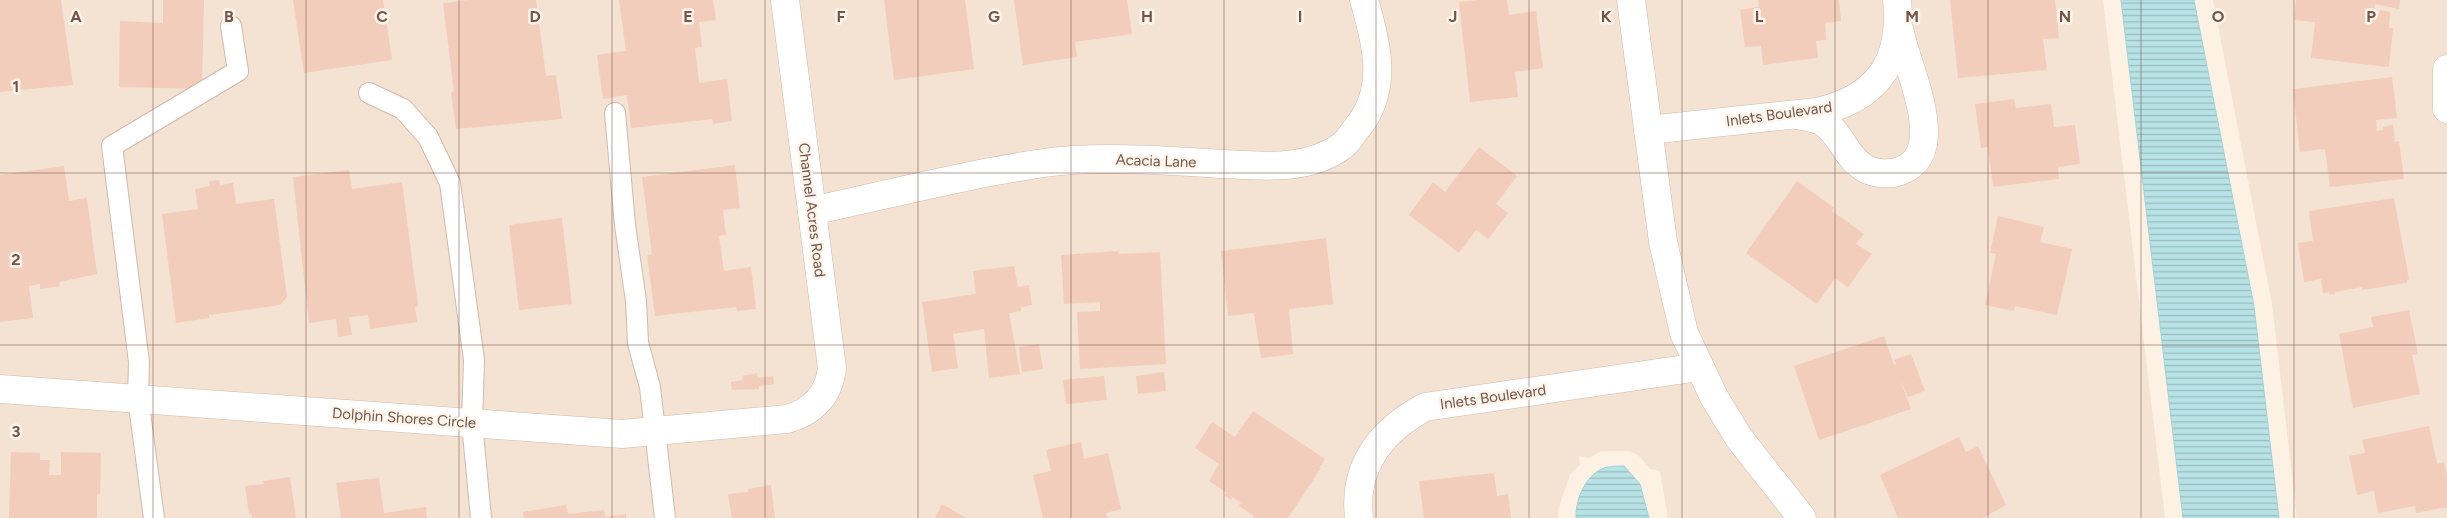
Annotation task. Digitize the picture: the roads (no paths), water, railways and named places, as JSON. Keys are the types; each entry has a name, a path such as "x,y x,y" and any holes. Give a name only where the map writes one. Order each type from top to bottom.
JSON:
{"street":[{"name":"Channel Acres Road","path":"786,0 832,368 831,381 826,392 807,411"},
{"name":"Acacia Lane","path":"812,211 1004,169 1071,160 1157,160 1272,166 1300,163 1322,156 1342,146 1362,123 1375,97 1378,55 1364,0"},
{"path":"1631,0 1663,242 1684,333 1714,397 1739,438 1802,518"},
{"path":"1793,114 1822,121 1834,131 1855,161 1864,168 1887,173 1906,168 1914,163 1923,147 1925,127 1903,47 1897,6"},
{"name":"Inlets Boulevard","path":"1648,130 1793,114 1838,107 1865,93 1875,84 1892,59 1897,6"},
{"path":"2447,69 2447,110"},
{"name":"Inlets Boulevard","path":"1360,518 1359,484 1369,457 1392,430 1425,408 1699,367"},
{"name":"Dolphin Shores Circle","path":"0,389 595,432 656,432 787,419 807,411"}],"lane":[{"path":"154,518 138,398 139,362 112,146 238,71 231,26"},
{"path":"369,93 403,109 428,137 450,184 474,360 472,423 481,518"},
{"path":"615,113 625,225 636,301 638,343 650,387 665,518"}],"water":[{"path":"2121,0 2194,0 2254,306 2279,518 2183,518"},
{"path":"1624,466 1640,484 1649,518 1576,518 1580,495 1588,480 1601,470"}]}
